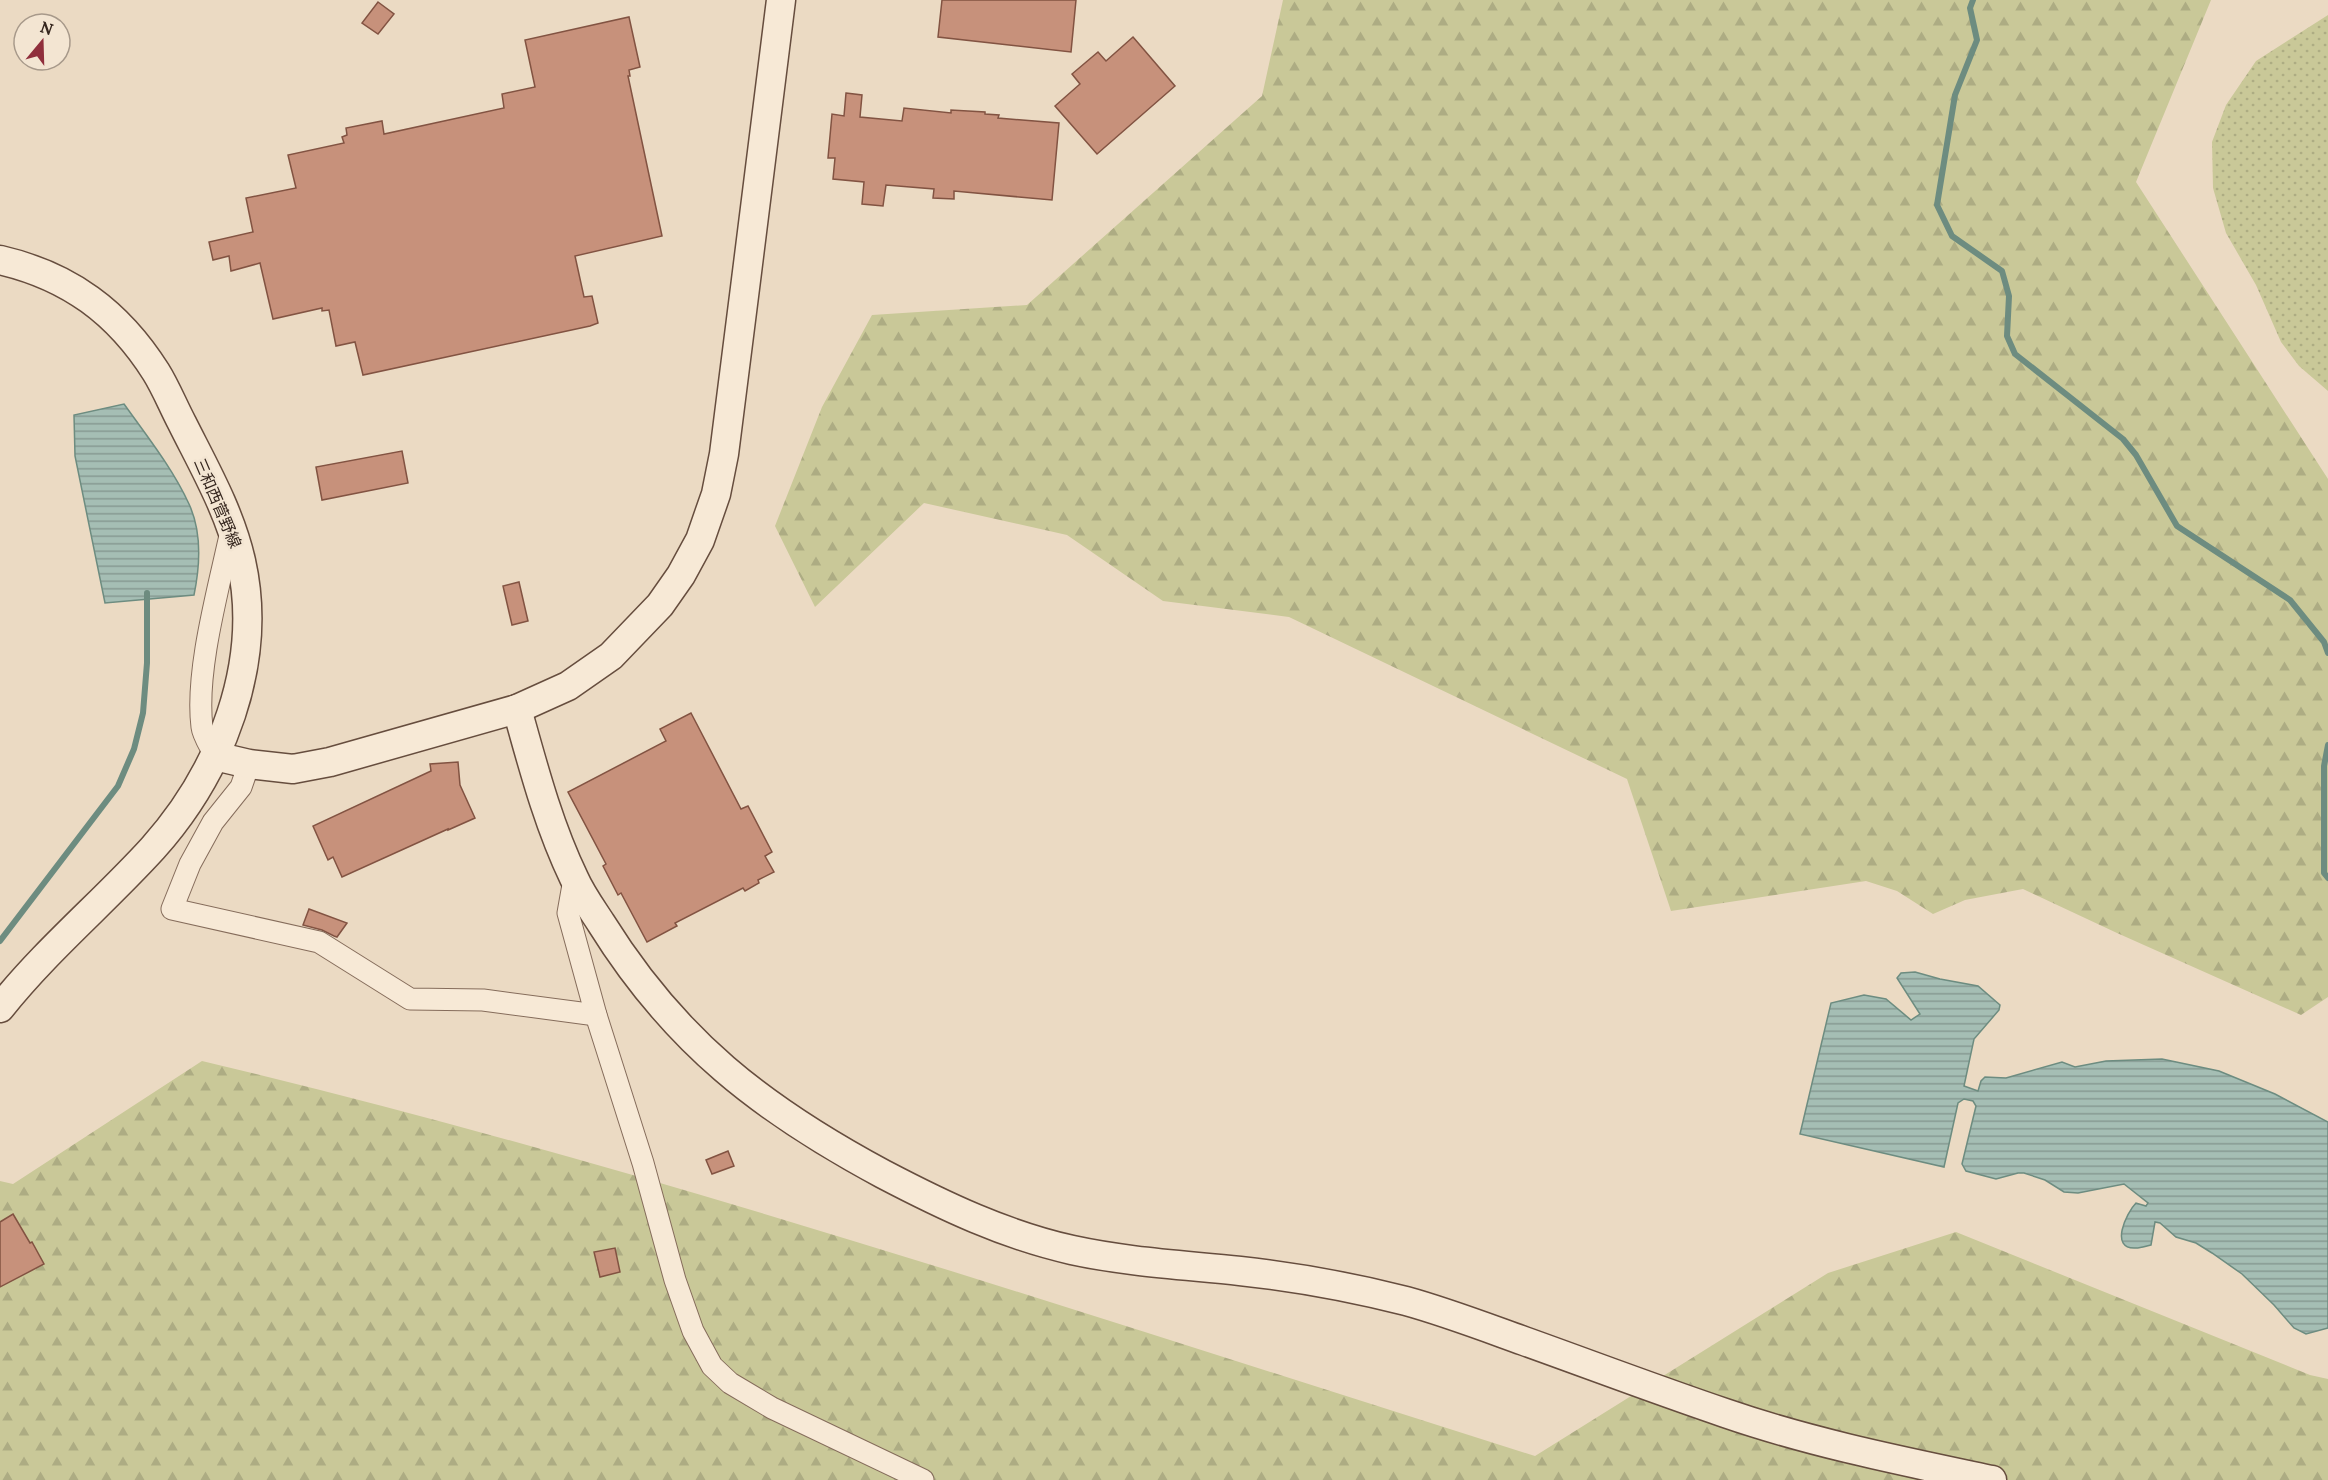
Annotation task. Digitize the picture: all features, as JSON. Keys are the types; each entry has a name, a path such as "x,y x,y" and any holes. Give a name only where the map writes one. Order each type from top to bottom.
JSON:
{"street":[{"path":"231,528 208,643 202,690 202,729 215,756 249,764 293,770 330,762 518,710 568,686 611,656 660,605 681,575 699,540 716,494 724,454 781,0"},
{"name":"三和西菅野線","path":"0,260 45,273 82,293 114,318 138,346 157,374 218,495 231,528 241,560 247,593 248,631 243,670 229,723 215,756 177,818 153,848 46,954 0,1008"},
{"path":"518,710 542,798 574,879 620,953 659,1006 705,1054 781,1114 850,1156 925,1196 980,1222 1033,1240 1077,1251 1137,1261 1318,1281 1371,1292 1429,1308 1729,1414 1798,1436 1992,1480"},
{"path":"249,764 241,787 213,822 190,864 172,909 319,942 410,999 483,1000 596,1016"},
{"path":"574,879 568,913 596,1016 643,1163 679,1290 693,1331 712,1366 730,1383 772,1408 923,1480"}],"green space":[{"path":"1283,0 2211,0 2136,182 2328,479 2328,997 2301,1015 2023,889 1965,900 1933,914 1897,891 1866,881 1671,911 1627,779 1289,617 1163,601 1067,535 924,503 815,607 775,526 822,407 872,315 1027,305 1262,96"},
{"path":"2328,15 2328,391 2299,366 2281,342 2256,285 2226,233 2213,188 2212,142 2226,105 2256,61"},
{"path":"202,1061 371,1103 705,1196 1038,1298 1535,1456 1828,1273 1956,1232 2310,1375 2328,1379 2328,1480 0,1480 0,1181 13,1184"}],"shaded area":[{"path":"124,404 167,465 189,504 196,526 199,549 194,595 105,603 75,456 74,415"},
{"path":"1915,972 1978,986 2000,1005 1999,1010 1974,1039 1964,1086 1978,1091 1985,1077 2006,1078 2062,1062 2075,1067 2106,1061 2162,1059 2219,1071 2275,1094 2328,1122 2328,1328 2306,1334 2294,1328 2242,1274 2196,1243 2176,1237 2160,1223 2155,1222 2151,1245 2138,1248 2128,1247 2123,1243 2121,1237 2124,1222 2136,1203 2146,1206 2148,1203 2124,1184 2078,1193 2064,1192 2045,1180 2024,1173 1996,1179 1966,1171 1962,1164 1976,1106 1973,1101 1964,1099 1958,1103 1944,1167 1800,1134 1831,1003 1864,995 1886,999 1911,1020 1920,1014 1897,978 1901,973"}],"building":[{"path":"942,0 1076,0 1071,52 938,37"},
{"path":"378,2 394,14 378,34 362,23"},
{"path":"629,17 640,67 629,70 630,76 628,76 662,236 575,256 584,297 592,296 598,323 363,375 355,342 336,346 329,310 322,311 322,308 273,319 260,263 231,271 229,256 213,260 209,242 253,232 246,198 296,188 288,155 344,143 342,137 347,135 346,128 382,121 384,134 504,108 502,94 535,87 525,40"},
{"path":"1133,37 1175,86 1097,154 1055,106 1080,84 1072,74 1098,52 1106,61"},
{"path":"846,93 862,95 860,117 902,121 904,108 951,113 951,110 985,112 985,114 999,115 998,118 1059,123 1052,200 954,191 954,199 933,198 934,189 886,185 883,206 862,204 864,182 833,179 835,158 828,158 832,114 844,116"},
{"path":"402,451 408,483 322,500 316,467"},
{"path":"519,582 528,621 512,625 503,586"},
{"path":"691,713 741,809 748,806 772,852 765,856 774,872 758,880 759,883 745,891 743,888 675,923 677,926 647,942 621,893 618,895 603,866 606,864 568,792 666,741 660,729"},
{"path":"458,762 460,785 475,818 342,877 333,857 328,860 313,826 431,771 430,764"},
{"path":"309,909 347,923 337,937 303,925"},
{"path":"728,1151 734,1166 712,1174 706,1160"},
{"path":"13,1214 44,1264 0,1287 0,1222"},
{"path":"615,1248 620,1272 600,1277 594,1252"}],"waterway":[{"path":"1973,0 1970,8 1977,40 1955,95 1937,205 1952,236 2002,271 2009,296 2007,336 2015,354 2123,439 2136,455 2177,526 2290,600 2324,642 2328,653"},
{"path":"0,941 118,786 134,749 143,713 147,663 147,593"},
{"path":"2328,745 2324,766 2324,873 2328,878"}]}
